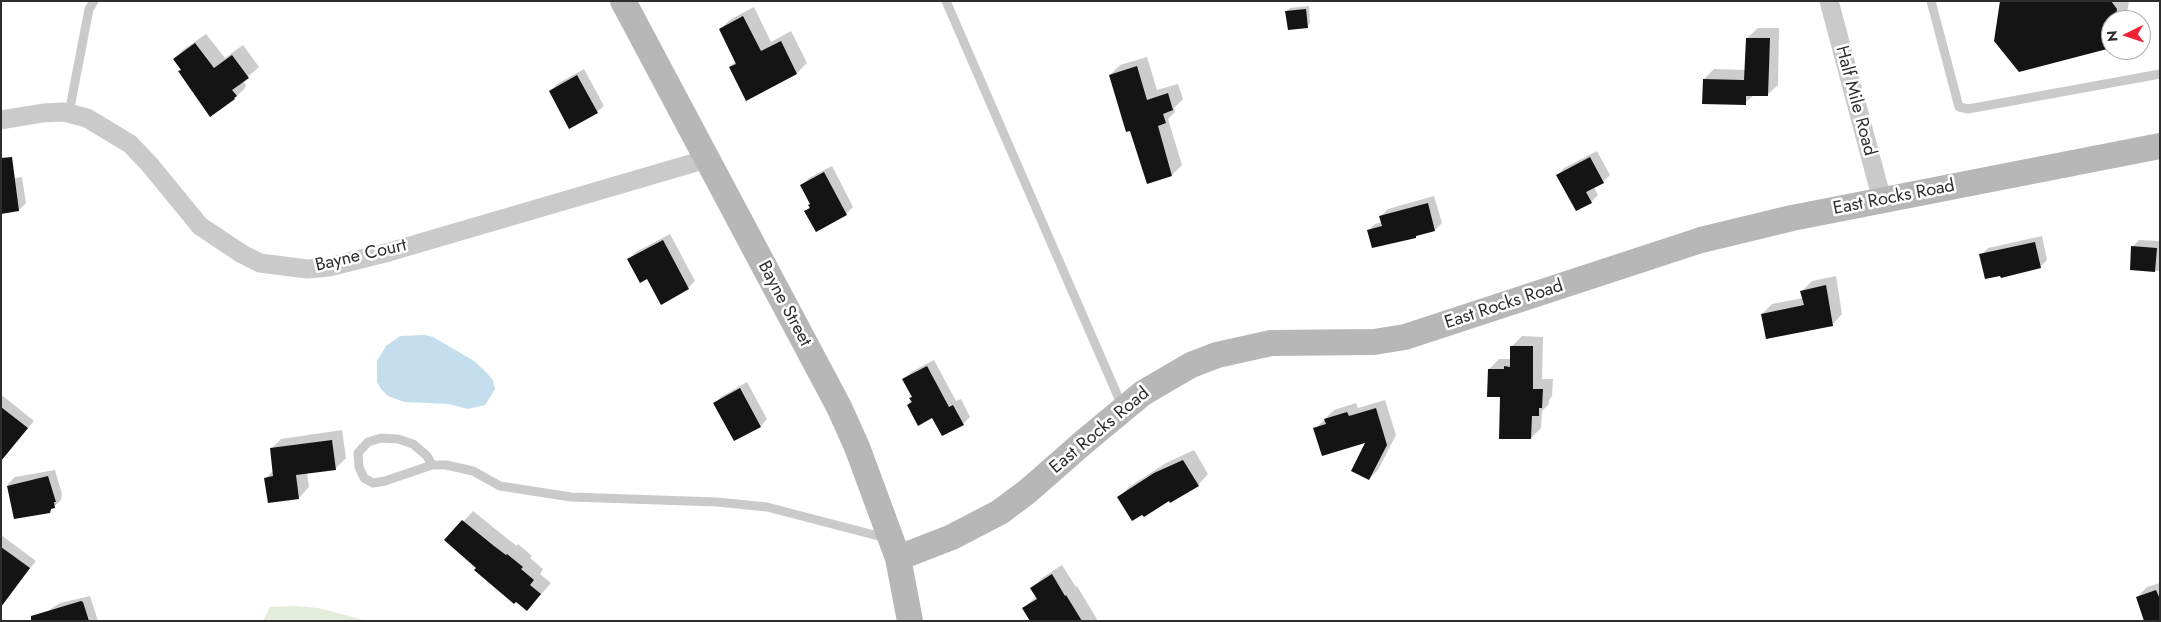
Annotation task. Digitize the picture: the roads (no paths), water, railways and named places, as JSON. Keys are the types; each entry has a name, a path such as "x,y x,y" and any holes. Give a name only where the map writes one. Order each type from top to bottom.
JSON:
{"street":[{"name":"Bayne Street","path":"623,1 839,407 857,447 894,548 910,621"},
{"name":"Half Mile Road","path":"1828,1 1882,200"},
{"name":"Bayne Court","path":"1,120 43,113 69,113 87,118 130,144 150,165 200,226 242,254 260,262 307,269 329,267 389,252 707,159"},
{"name":"East Rocks Road","path":"894,548 952,537 1000,512 1028,492 1123,408 1143,393 1191,365 1217,355 1271,343 1374,342 1405,337 1701,240 1792,218 2160,146"}],"lane":[{"path":"69,113 89,9 94,1"},
{"path":"946,1 1123,408"},
{"path":"1931,1 1959,107 1968,109 2160,74"},
{"path":"432,465 427,456 413,444 398,439 381,438 368,442 358,453 359,467 364,478 372,483 385,481 432,465 446,465 473,471 500,486 571,497 717,502 766,507 894,548"}],"water":[{"path":"425,335 433,337 474,361 493,380 495,389 485,405 468,409 449,404 404,402 388,396 381,389 377,382 377,361 386,346 400,336"}]}
